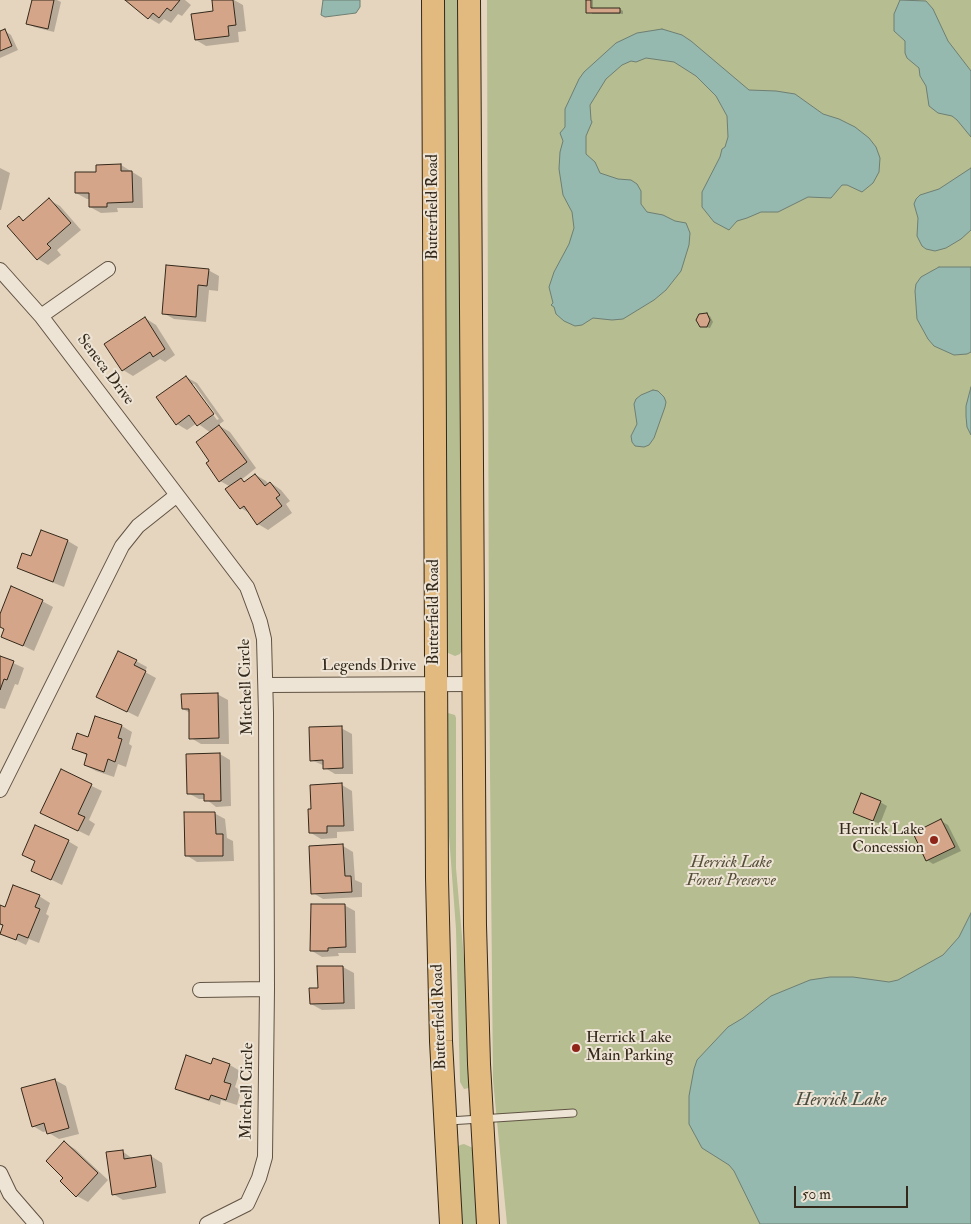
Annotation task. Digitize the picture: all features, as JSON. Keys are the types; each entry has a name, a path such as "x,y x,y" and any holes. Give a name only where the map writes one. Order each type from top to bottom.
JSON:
{"main road":[{"name":"Butterfield Road","path":"433,0 438,950 451,1224"},
{"path":"470,0 472,684 475,926 488,1224"}],"street":[{"name":"Seneca Drive","path":"0,270 41,316 177,495"},
{"path":"41,316 108,270"},
{"path":"0,790 122,546 138,526 177,495"},
{"name":"Mitchell Circle","path":"177,495 247,587 260,622 264,640 266,685 267,989 265,1157 259,1178 247,1204 207,1224"},
{"name":"Legends Drive","path":"266,685 472,684"},
{"path":"200,990 267,989"},
{"path":"0,1173 10,1194 36,1224"}],"lane":[{"path":"445,1121 573,1113"}],"green space":[{"path":"442,0 461,0 463,647 460,654 455,656 446,652"},
{"name":"Herrick Lake Forest Preserve","path":"487,0 971,0 971,1224 507,1224 493,1080 489,667"},
{"path":"448,713 455,715 456,718 456,868 469,1016 471,1084 469,1088 464,1089 460,1082 456,929 445,782 445,717"},
{"path":"464,1144 473,1148 480,1224 461,1224 457,1148"}],"water":[{"path":"323,0 360,0 360,7 356,13 325,17 321,15"},
{"path":"900,0 926,1 933,9 948,41 971,71 971,137 952,116 938,113 929,106 926,86 920,76 919,68 907,58 905,41 894,31 894,14"},
{"path":"662,29 682,35 691,41 749,90 795,94 823,114 855,127 869,138 876,147 880,158 879,172 873,183 862,192 847,185 842,185 831,198 808,197 778,212 761,212 737,221 729,230 714,222 702,207 702,192 720,157 722,149 725,147 728,137 727,116 716,96 696,76 674,62 646,58 622,65 606,79 590,105 592,122 586,136 586,154 595,162 600,173 618,179 631,180 637,184 641,191 641,204 647,212 686,223 690,233 689,245 681,271 666,290 654,300 623,319 593,318 582,325 575,326 564,321 556,314 554,307 551,305 553,303 549,287 554,272 569,244 574,228 572,212 563,195 559,169 563,141 560,133 565,127 565,109 584,72 616,43 637,33"},
{"path":"971,168 971,230 946,248 935,251 926,249 922,246 917,236 918,218 914,204 916,199 920,195 939,189"},
{"path":"939,267 971,267 971,352 967,354 954,355 934,346 917,319 916,284 921,277"},
{"path":"971,387 971,435 967,427 966,406"},
{"path":"653,390 658,391 664,397 665,407 654,438 649,445 644,447 635,446 631,436 637,424 634,404 641,395"},
{"name":"Herrick Lake","path":"971,913 971,1224 760,1224 734,1171 729,1165 702,1148 689,1124 689,1096 697,1060 728,1027 771,996 810,980 830,977 853,977 889,982 898,980 943,955 959,937"}],"building":[{"path":"32,0 54,0 48,29 26,24"},
{"path":"125,0 180,0 171,11 167,8 159,18 153,13 148,19"},
{"path":"212,0 233,0 236,25 228,26 229,36 195,40 191,14 213,11"},
{"path":"586,0 591,0 591,8 620,8 620,13 586,13"},
{"path":"5,29 12,46 0,51 0,31"},
{"path":"121,164 121,171 132,171 133,202 107,203 107,207 89,207 89,193 75,193 75,172 96,172 96,165"},
{"path":"49,198 71,223 47,244 51,248 37,260 7,226 19,216 23,221"},
{"path":"166,265 209,269 207,286 198,285 196,317 162,314"},
{"path":"707,313 710,320 707,327 700,327 696,320 699,314"},
{"path":"145,317 165,349 153,357 150,352 122,371 104,344"},
{"path":"186,376 214,414 197,426 189,415 176,425 156,397"},
{"path":"219,425 247,462 219,482 206,463 209,461 196,442"},
{"path":"255,474 265,486 270,482 280,495 276,498 282,506 257,525 244,506 240,509 225,489 241,478 244,482"},
{"path":"41,530 68,540 53,582 17,568 22,553 31,556"},
{"path":"11,586 43,600 23,646 1,637 4,629 0,627 0,614"},
{"path":"118,651 137,660 134,665 146,671 127,712 96,697"},
{"path":"0,656 14,661 7,680 4,679 0,690"},
{"path":"218,693 219,738 189,739 189,709 182,709 181,694"},
{"path":"95,716 122,725 118,738 122,739 115,762 108,759 104,772 84,765 87,754 72,749 77,733 88,737"},
{"path":"342,726 343,768 323,769 323,760 310,761 309,727"},
{"path":"220,753 221,801 204,801 204,794 187,794 186,754"},
{"path":"61,769 92,784 78,814 85,817 78,831 40,813"},
{"path":"342,783 344,826 327,826 327,833 309,833 310,785"},
{"path":"861,793 881,801 873,821 853,813"},
{"path":"184,812 215,812 216,834 223,834 223,856 185,856"},
{"name":"Herrick Lake Concession","path":"941,819 955,847 926,861 913,833"},
{"path":"35,825 69,840 51,880 31,871 35,861 22,855"},
{"path":"343,844 345,876 351,876 352,892 311,894 309,846"},
{"path":"13,885 40,895 35,907 40,909 28,938 18,934 16,940 0,934 3,925 0,924 0,905 5,907"},
{"path":"311,904 345,904 346,947 328,948 328,951 310,951"},
{"path":"317,966 343,966 344,1003 310,1004 309,988 318,988"},
{"path":"186,1055 211,1064 213,1058 230,1064 224,1082 231,1084 226,1100 211,1095 209,1100 175,1089"},
{"path":"55,1079 69,1128 47,1134 44,1123 32,1127 21,1088"},
{"path":"64,1141 98,1173 76,1197 60,1181 63,1178 46,1161"},
{"path":"123,1150 124,1159 151,1155 156,1187 112,1195 106,1152"}],"place":[{"name":"Herrick Lake Concession","path":"934,840"},
{"name":"Herrick Lake Main Parking","path":"576,1048"}]}
